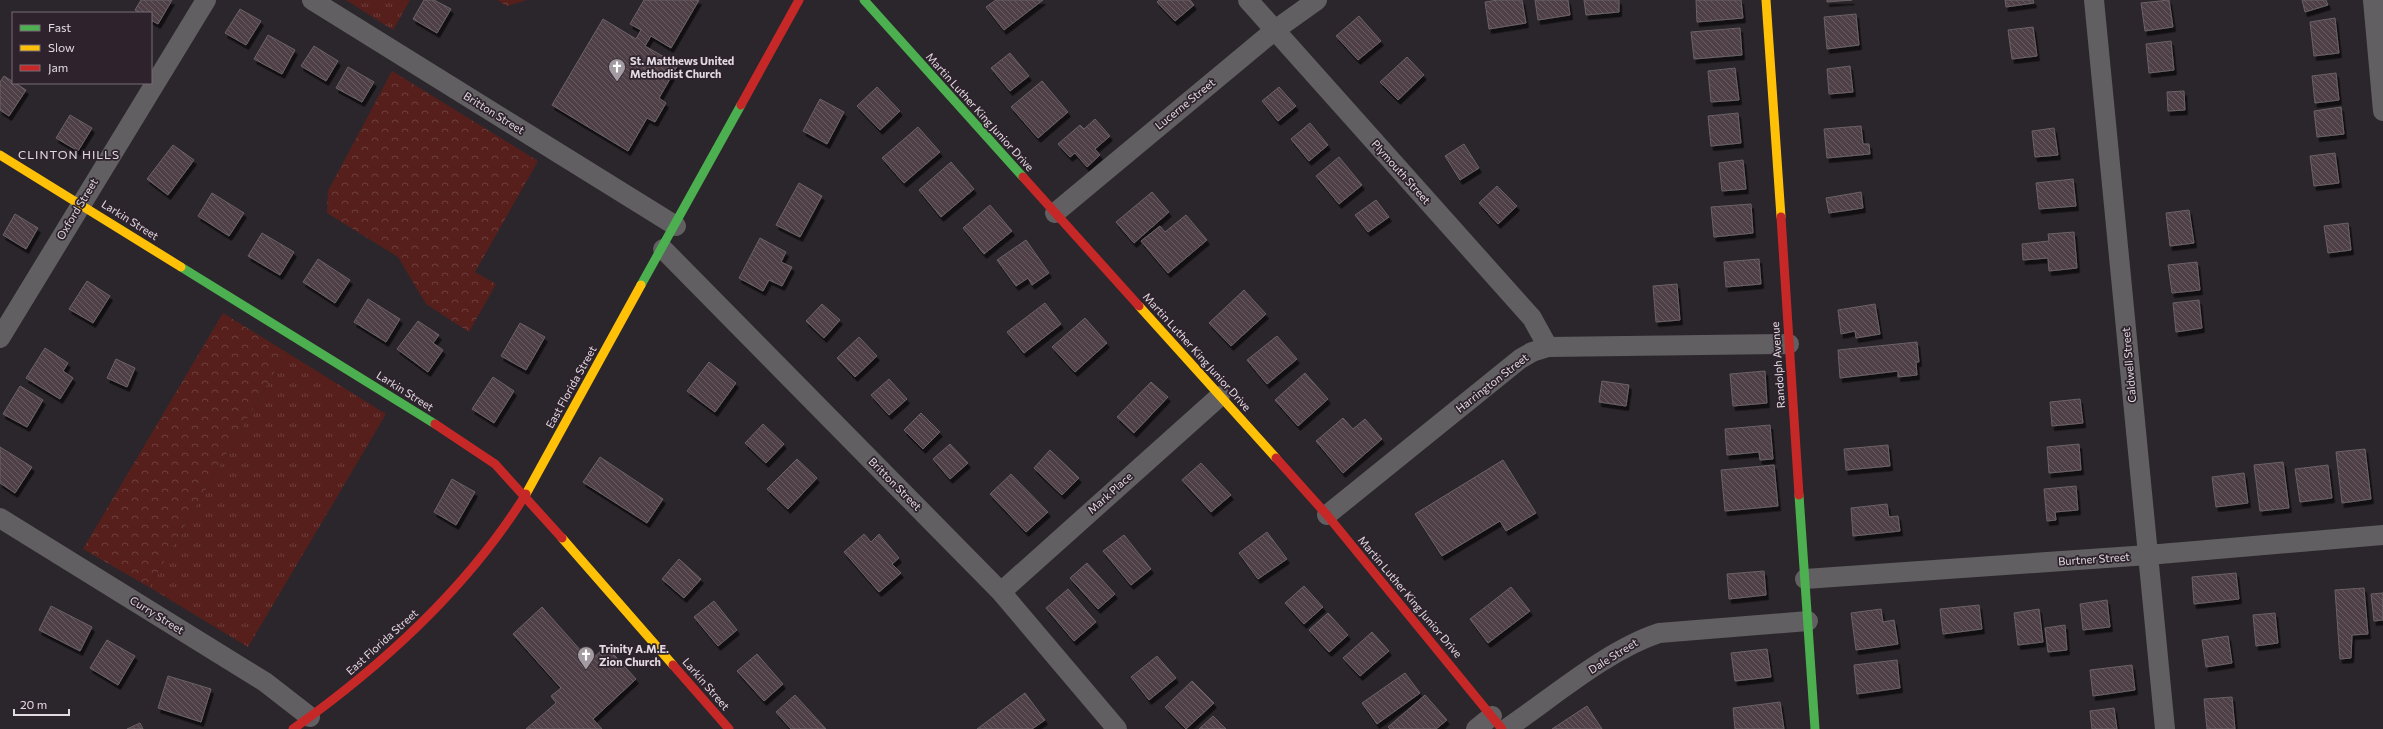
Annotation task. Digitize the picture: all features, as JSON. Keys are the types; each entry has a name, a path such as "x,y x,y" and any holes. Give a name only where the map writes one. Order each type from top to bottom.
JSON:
{"main road":[{"name":"East Florida Street","path":"293,729 380,662 432,612 475,564 525,496 676,226 799,0"},
{"name":"Martin Luther King Junior Drive","path":"864,0 1327,515 1500,725"},
{"name":"Randolph Avenue","path":"1766,0 1815,729"},
{"name":"Larkin Street","path":"0,155 423,416 495,464 525,496 729,729"}],"street":[{"name":"Oxford Street","path":"0,338 80,204 206,0"},
{"name":"Britton Street","path":"312,0 676,226"},
{"name":"Plymouth Street","path":"1248,0 1532,318 1548,347"},
{"name":"Lucerne Street","path":"1056,213 1275,30 1318,0"},
{"name":"Caldwell Street","path":"2094,0 2165,729"},
{"path":"2373,0 2383,111"},
{"name":"Britton Street","path":"663,249 1001,592 1117,729"},
{"name":"Harrington Street","path":"1327,515 1520,359 1532,352 1548,347 1789,344"},
{"name":"Mark Place","path":"1001,592 1220,396"},
{"name":"Curry Street","path":"0,518 265,682 310,717"},
{"name":"Burtner Street","path":"1805,579 2148,555 2383,535"},
{"name":"Dale Street","path":"1476,729 1500,725 1638,640 1659,633 1808,621"}],"green space":[{"path":"346,0 410,0 393,30"},
{"path":"497,0 527,0 507,6"},
{"path":"392,71 538,161 475,272 496,284 469,332 426,304 398,257 327,213 328,191"},
{"path":"223,313 286,352 149,587 83,549"},
{"path":"286,352 386,414 248,647 149,587"}],"building":[{"path":"141,0 172,0 158,24 152,21 152,12 138,12 135,10"},
{"path":"424,0 434,0 451,9 437,33 413,19"},
{"name":"St. Matthews United Methodist Church","path":"644,0 699,0 671,48 651,36 645,46 678,65 659,98 666,103 655,122 647,118 628,151 552,105 603,19 636,39 641,30 630,24"},
{"path":"996,0 1043,0 1004,30 986,7"},
{"path":"1159,0 1190,0 1194,5 1175,21 1157,2"},
{"path":"1498,0 1522,0 1526,23 1489,29 1485,2"},
{"path":"1535,0 1568,0 1570,15 1538,20"},
{"path":"1584,0 1619,0 1619,12 1586,15"},
{"path":"1696,0 1741,0 1743,18 1697,22"},
{"path":"1827,0 1852,0 1827,2"},
{"path":"2005,0 2033,0 2034,3 2006,7"},
{"path":"2169,0 2173,27 2145,31 2141,3"},
{"path":"2302,0 2326,0 2328,5 2305,12"},
{"path":"240,9 261,21 246,45 225,33"},
{"path":"1856,14 1859,45 1827,49 1824,17"},
{"path":"1359,16 1381,41 1358,60 1336,36"},
{"path":"2335,18 2339,53 2314,56 2310,22"},
{"path":"2033,27 2037,56 2012,59 2008,30"},
{"path":"1740,28 1742,55 1694,59 1691,32"},
{"path":"268,35 295,50 282,74 254,59"},
{"path":"2171,41 2174,70 2149,73 2146,44"},
{"path":"314,46 338,61 326,81 301,66"},
{"path":"1010,53 1029,76 1010,91 991,68"},
{"path":"1407,57 1424,75 1398,100 1380,82"},
{"path":"1850,66 1853,92 1829,94 1827,69"},
{"path":"348,67 374,82 362,102 336,88"},
{"path":"1735,68 1739,100 1711,102 1708,71"},
{"path":"2336,73 2339,100 2315,103 2312,76"},
{"path":"4,76 12,81 12,84 17,84 26,90 9,116 0,110 0,82"},
{"path":"1042,81 1068,112 1038,138 1011,107"},
{"path":"877,87 900,111 880,130 857,106"},
{"path":"1279,87 1296,106 1278,121 1262,101"},
{"path":"2184,91 2185,110 2168,111 2167,92"},
{"path":"820,99 844,112 827,144 803,131"},
{"path":"2341,107 2344,134 2317,137 2314,111"},
{"path":"1738,113 1741,143 1711,146 1708,116"},
{"path":"70,115 92,128 78,151 56,138"},
{"path":"1095,119 1110,136 1095,149 1100,155 1087,167 1075,153 1070,157 1058,144 1080,125 1084,129"},
{"path":"1310,123 1328,145 1309,161 1291,139"},
{"path":"1861,126 1863,144 1869,144 1870,154 1827,158 1824,129"},
{"path":"918,127 940,152 904,183 882,158"},
{"path":"2054,128 2058,155 2035,157 2032,131"},
{"path":"1464,144 1479,168 1460,180 1445,156"},
{"path":"173,145 194,160 168,195 147,179"},
{"path":"2335,153 2339,183 2314,186 2310,156"},
{"path":"1339,157 1362,185 1339,204 1316,176"},
{"path":"1743,160 1746,189 1722,191 1719,163"},
{"path":"951,162 974,189 941,217 919,190"},
{"path":"2073,179 2076,206 2039,209 2036,183"},
{"path":"799,183 822,196 800,237 776,225"},
{"path":"1497,186 1517,206 1498,224 1479,203"},
{"path":"1152,192 1169,212 1134,243 1116,222"},
{"path":"1861,192 1863,208 1829,213 1826,198"},
{"path":"212,193 244,213 229,236 198,216"},
{"path":"1376,200 1389,217 1368,232 1355,215"},
{"path":"1751,204 1753,233 1714,237 1711,207"},
{"path":"990,205 1012,231 984,254 963,228"},
{"path":"2189,210 2194,243 2170,246 2166,213"},
{"path":"15,214 38,228 26,249 3,235"},
{"path":"1186,215 1207,240 1168,273 1141,241 1160,226 1165,232"},
{"path":"2348,223 2351,250 2328,253 2324,226"},
{"path":"2074,232 2077,268 2049,271 2048,258 2023,260 2022,244 2049,241 2048,234"},
{"path":"262,233 294,252 280,275 248,256"},
{"path":"760,238 786,252 781,262 792,267 782,286 769,280 763,291 739,278"},
{"path":"1026,240 1049,273 1032,285 1028,278 1016,286 997,260"},
{"path":"318,259 350,280 335,303 303,282"},
{"path":"1759,259 1761,284 1726,287 1724,262"},
{"path":"2197,262 2200,290 2172,293 2168,265"},
{"path":"87,281 110,296 93,323 69,309"},
{"path":"1677,284 1680,320 1656,322 1653,286"},
{"path":"1244,290 1266,314 1231,346 1209,323"},
{"path":"368,299 400,319 386,342 354,322"},
{"path":"2199,300 2202,328 2176,332 2173,303"},
{"path":"1045,303 1061,324 1024,353 1007,332"},
{"path":"822,304 840,320 824,338 806,321"},
{"path":"1875,304 1880,334 1856,338 1855,331 1841,334 1838,310"},
{"path":"1085,318 1107,343 1075,372 1052,347"},
{"path":"418,321 439,335 433,343 443,350 428,372 397,349"},
{"path":"520,323 545,337 526,370 501,356"},
{"path":"1277,336 1297,359 1267,384 1247,360"},
{"path":"859,337 877,356 855,377 837,358"},
{"path":"1917,342 1919,362 1916,362 1917,375 1898,377 1898,371 1840,378 1838,350"},
{"path":"45,348 68,363 63,371 73,378 60,399 26,378"},
{"path":"116,359 135,368 127,387 107,378"},
{"path":"709,362 736,383 715,412 687,391"},
{"path":"1765,371 1767,403 1733,406 1730,374"},
{"path":"1305,373 1328,399 1298,426 1275,400"},
{"path":"493,377 514,391 494,423 472,409"},
{"path":"889,379 907,399 889,415 871,395"},
{"path":"1602,381 1629,385 1626,406 1599,402"},
{"path":"1151,382 1168,397 1134,433 1117,417"},
{"path":"20,386 43,400 27,427 3,414"},
{"path":"2080,399 2083,423 2052,426 2050,402"},
{"path":"921,413 940,432 923,449 904,430"},
{"path":"1343,418 1353,429 1365,419 1382,439 1343,473 1316,441"},
{"path":"763,424 784,444 766,463 745,443"},
{"path":"1770,425 1773,459 1760,460 1759,452 1727,455 1725,429"},
{"path":"950,444 968,463 950,479 933,459"},
{"path":"2079,444 2081,470 2049,473 2047,447"},
{"path":"1888,445 1890,466 1846,470 1844,449"},
{"path":"0,447 32,467 15,493 0,483"},
{"path":"2365,449 2371,499 2342,503 2336,452"},
{"path":"1050,450 1079,478 1062,495 1034,468"},
{"path":"600,457 663,499 647,523 583,482"},
{"path":"797,459 817,478 788,509 767,489"},
{"path":"1503,460 1536,513 1506,531 1500,521 1442,556 1415,514"},
{"path":"2283,462 2289,508 2260,511 2254,465"},
{"path":"1201,463 1231,495 1211,512 1182,480"},
{"path":"1774,465 1778,506 1725,511 1721,470"},
{"path":"2328,465 2332,498 2300,502 2295,469"},
{"path":"2244,473 2248,503 2216,507 2212,477"},
{"path":"1011,474 1048,512 1026,532 990,494"},
{"path":"452,479 475,492 456,525 434,512"},
{"path":"2076,486 2078,510 2055,512 2056,520 2047,521 2044,489"},
{"path":"1887,504 1889,517 1898,516 1900,531 1853,536 1851,508"},
{"path":"1267,532 1287,559 1258,579 1239,553"},
{"path":"864,534 871,542 879,534 899,558 892,564 901,573 879,592 844,552"},
{"path":"1124,535 1151,569 1131,585 1103,551"},
{"path":"679,559 701,579 684,598 662,579"},
{"path":"1087,563 1115,594 1098,609 1070,578"},
{"path":"1764,571 1766,595 1729,599 1727,574"},
{"path":"2236,573 2239,599 2194,604 2192,577"},
{"path":"1304,586 1323,607 1304,624 1285,603"},
{"path":"1511,587 1530,611 1488,643 1470,619"},
{"path":"2364,588 2368,634 2352,635 2351,658 2340,659 2335,590"},
{"path":"1068,589 1096,622 1074,641 1046,608"},
{"path":"2383,593 2383,620 2374,621 2371,594"},
{"path":"2107,600 2110,627 2083,630 2080,604"},
{"path":"714,601 737,630 718,646 694,617"},
{"path":"1979,605 1982,629 1943,634 1940,609"},
{"path":"51,606 92,627 80,651 39,630"},
{"name":"Trinity A.M.E. Zion Church","path":"542,607 590,661 606,646 636,679 593,719 602,729 526,729 556,703 551,696 561,688 513,634"},
{"path":"1881,609 1883,622 1894,620 1898,644 1856,650 1851,613"},
{"path":"2039,609 2043,642 2018,645 2014,613"},
{"path":"1328,613 1348,635 1329,652 1309,630"},
{"path":"2275,613 2278,643 2256,646 2253,615"},
{"path":"2065,625 2067,650 2048,652 2045,628"},
{"path":"1372,632 1389,651 1360,676 1343,658"},
{"path":"2228,636 2232,663 2206,667 2202,640"},
{"path":"107,640 135,656 118,685 90,668"},
{"path":"1767,649 1771,677 1735,681 1731,653"},
{"path":"757,654 783,684 764,701 737,671"},
{"path":"1157,656 1176,678 1149,700 1131,677"},
{"path":"1897,660 1900,688 1857,694 1854,665"},
{"path":"2132,665 2135,690 2093,696 2090,670"},
{"path":"1405,673 1420,693 1377,724 1362,703"},
{"path":"168,676 211,689 201,722 158,708"},
{"path":"1192,681 1214,703 1186,729 1165,707"},
{"path":"1025,693 1045,720 1032,729 977,729"},
{"path":"795,695 826,729 791,729 776,712"},
{"path":"1425,695 1447,720 1436,729 1390,729 1388,727"},
{"path":"2232,697 2235,729 2207,729 2204,699"},
{"path":"1780,702 1784,729 1735,729 1733,708"},
{"path":"1587,706 1602,729 1552,729"},
{"path":"2114,708 2117,729 2092,729 2090,711"},
{"path":"1213,716 1226,729 1199,729"},
{"path":"140,723 143,729 127,729"}],"traffic: fast":[{"path":"864,0 1023,177"},
{"path":"641,285 741,105"},
{"path":"181,267 435,424"},
{"path":"1799,495 1815,729"}],"traffic: slow":[{"path":"1766,0 1781,217"},
{"path":"0,155 181,267"},
{"path":"526,494 641,285"},
{"path":"1139,306 1276,458"},
{"path":"562,538 673,665"}],"traffic: jam":[{"path":"741,105 799,0"},
{"path":"1023,177 1139,306"},
{"path":"1781,217 1799,495"},
{"path":"435,424 495,464 562,538"},
{"path":"1276,458 1327,515 1502,729"},
{"path":"293,729 359,679 391,652 421,623 477,562 503,529 526,494"},
{"path":"673,665 729,729"}],"place":[{"name":"St. Matthews United Methodist Church","path":"617,82"},
{"name":"Trinity A.M.E. Zion Church","path":"586,670"}],"district":[{"name":"CLINTON HILLS","path":"69,155"}]}
